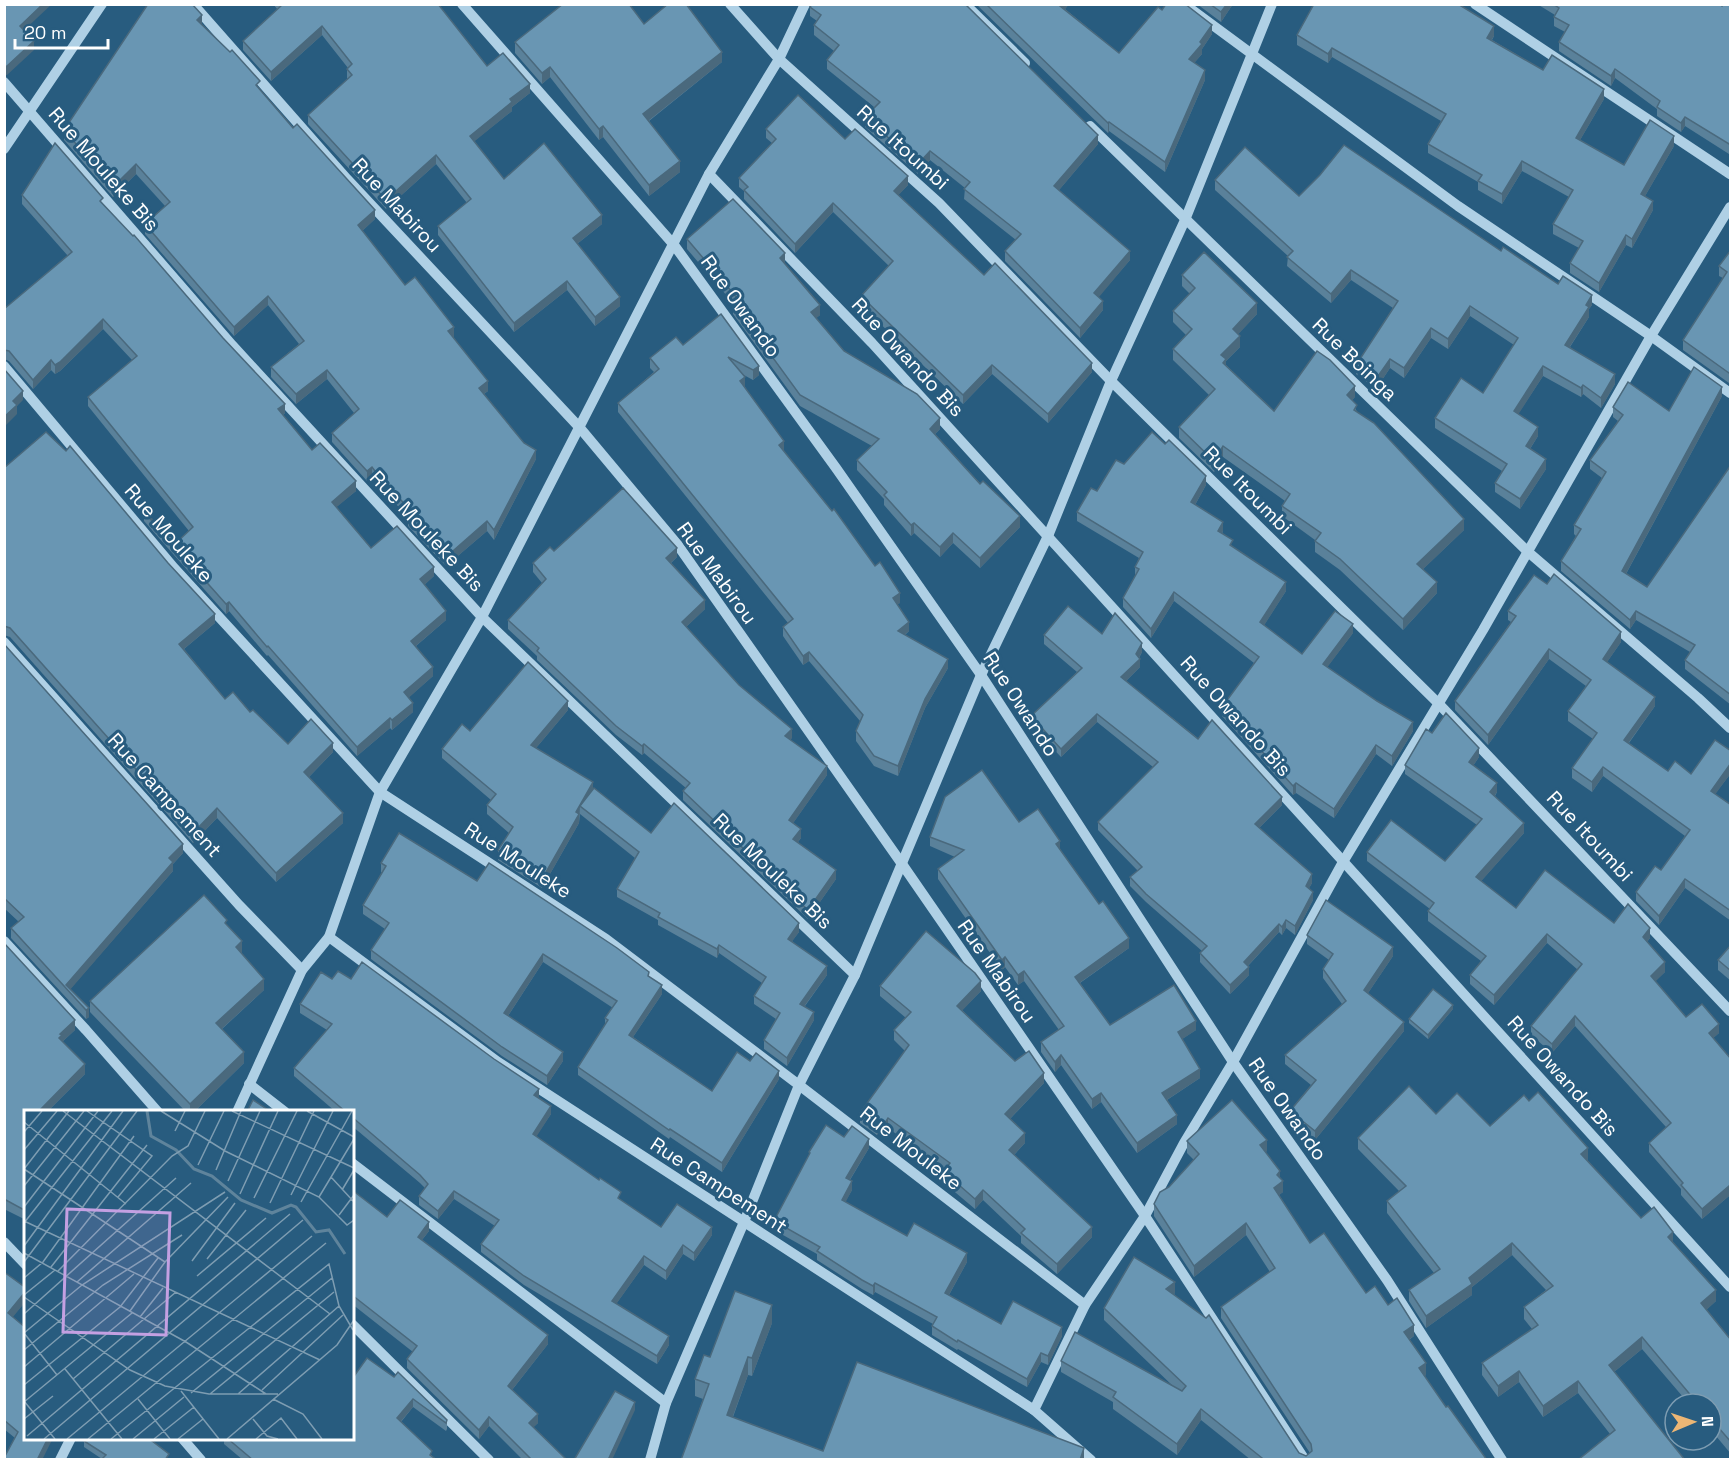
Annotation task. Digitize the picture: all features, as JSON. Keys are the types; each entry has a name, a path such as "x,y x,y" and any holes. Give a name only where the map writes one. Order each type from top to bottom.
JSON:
{"street":[{"path":"4,149 102,4"},
{"name":"Rue Mabirou","path":"193,4 347,179 580,428 677,544 1145,1216 1305,1460"},
{"name":"Rue Owando","path":"462,4 674,245 836,468 981,675 1233,1062 1386,1280 1502,1460"},
{"name":"Rue Itoumbi","path":"730,4 779,59 939,203 1111,381 1438,703 1731,1011"},
{"path":"238,1110 302,970 328,937 380,792 482,617 709,174 779,59 805,4"},
{"path":"965,4 1033,71"},
{"path":"1184,4 1458,206 1651,336 1731,393"},
{"path":"650,1460 666,1403 800,1085 855,975 981,675 1048,536 1111,381 1185,220 1272,4"},
{"path":"1475,4 1731,174"},
{"name":"Rue Mouleke Bis","path":"4,82 232,345 482,617 855,975"},
{"name":"Rue Boinga","path":"1083,120 1527,551 1731,728"},
{"name":"Rue Owando Bis","path":"709,174 872,343 1731,1287"},
{"path":"1034,1410 1085,1305 1145,1216 1343,862 1483,630 1651,336 1731,207"},
{"name":"Rue Mouleke","path":"4,366 174,568 380,792 606,939 1085,1305"},
{"name":"Rue Campement","path":"4,642 239,905 302,970"},
{"name":"Rue Campement","path":"328,937 498,1062 1034,1410 1091,1460"},
{"path":"4,941 156,1110"},
{"path":"249,1084 282,1110"},
{"path":"354,1165 666,1403"},
{"path":"4,1242 24,1263"},
{"path":"354,1326 489,1460"},
{"path":"60,1460 70,1440"},
{"path":"184,1440 201,1460"}],"building":[{"path":"4,4 43,4 20,26 34,41 4,67"},
{"path":"148,4 192,4 202,15 197,20 230,52 232,50 260,81 256,85 293,128 297,124 375,210 358,225 405,285 415,277 454,327 448,331 488,381 479,388 524,443 536,450 494,530 487,521 446,557 408,516 412,513 379,474 372,467 367,471 332,433 359,409 327,370 296,394 271,367 304,341 268,296 234,327 145,224 170,202 136,164 113,187 64,130"},
{"path":"282,4 438,4 487,66 503,53 530,84 510,99 512,102 470,136 504,179 544,143 602,215 573,238 620,297 595,317 567,281 514,323 438,226 471,199 436,155 386,200 308,115 352,75 347,69 352,64 322,26 271,72 243,41"},
{"path":"563,4 629,4 644,24 668,4 686,4 722,52 643,114 680,161 649,185 603,126 599,129 550,67 542,73 515,42"},
{"path":"812,4 965,4 1098,135 1054,186 1130,251 1094,293 1103,301 1080,328 1005,251 1021,234 964,189 970,182 930,151 918,164 865,117 880,102 827,60 839,45 814,25 821,15 810,7"},
{"path":"986,4 1061,4 1060,6 1119,53 1158,7 1162,10 1166,4 1185,4 1212,25 1200,42 1202,44 1189,59 1205,70 1165,162 1108,123"},
{"path":"1210,4 1227,4 1221,12"},
{"path":"1314,4 1458,4 1494,26 1487,38 1543,70 1552,55 1604,89 1576,138 1624,165 1650,120 1674,136 1641,194 1653,201 1632,239 1626,235 1599,283 1570,263 1583,241 1553,224 1573,190 1522,161 1502,194 1478,181 1482,175 1428,144 1446,114 1332,48 1328,54 1297,35"},
{"path":"1553,4 1720,4 1722,6 1731,4 1731,141 1729,144 1685,117 1681,123 1657,107 1660,101 1615,69 1611,76 1559,42 1569,25 1554,17 1559,8"},
{"path":"798,95 845,139 855,129 908,176 894,191 984,275 995,263 1092,363 1048,414 992,365 963,395 861,296 893,261 833,203 795,244 744,190 748,187 739,178 776,139 766,129"},
{"path":"55,143 103,198 100,201 134,235 223,338 285,404 278,409 312,450 320,443 356,481 332,502 371,548 397,526 434,567 420,579 446,611 411,641 433,667 404,692 413,703 392,720 390,718 357,747 229,602 226,604 144,512 177,542 193,527 88,397 137,356 103,319 60,362 55,365 51,360 33,380 9,351 4,350 4,309 72,252 22,195"},
{"path":"1344,145 1501,251 1503,247 1558,284 1563,276 1592,295 1586,305 1589,307 1565,345 1615,374 1601,398 1583,385 1581,388 1543,366 1514,411 1538,427 1526,446 1546,459 1520,499 1495,483 1507,464 1435,418 1461,378 1483,393 1518,338 1470,306 1448,339 1431,328 1404,368 1390,359 1376,379 1356,365 1398,301 1351,270 1331,294 1287,257 1293,251 1215,180 1245,147 1299,196 1320,175"},
{"path":"733,199 785,253 780,258 820,305 811,312 844,351 917,394 940,418 930,429 980,484 983,481 1020,516 980,558 953,533 940,547 914,523 911,525 884,495 887,492 857,460 879,439 800,395 733,303 738,299 687,239"},
{"path":"1731,250 1731,370 1729,373 1683,340 1727,272 1719,266"},
{"path":"1204,252 1257,303 1233,329 1240,336 1221,355 1226,359 1223,363 1274,411 1317,351 1330,360 1355,386 1347,395 1357,405 1354,410 1374,423 1464,519 1417,564 1437,582 1403,619 1340,559 1315,541 1321,533 1282,506 1290,494 1223,446 1214,461 1179,427 1215,389 1173,349 1192,329 1173,311 1195,288 1182,275"},
{"path":"721,314 759,366 753,370 728,357 745,377 740,381 784,441 779,445 832,511 834,509 875,566 880,562 900,593 893,598 909,622 898,631 948,659 925,699 898,766 874,756 856,731 863,715 809,652 803,656 783,627 793,619 618,403 659,369 650,358 676,337 683,345"},
{"path":"1694,367 1722,387 1622,571 1647,587 1731,465 1731,695 1685,660 1695,645 1636,611 1630,620 1561,561 1581,529 1574,525 1606,472 1590,460 1623,415 1613,407 1628,382 1669,411"},
{"path":"4,369 23,391 13,401 17,405 4,417"},
{"path":"46,432 66,451 70,446 168,563 215,614 179,644 225,699 233,692 250,712 253,710 288,744 311,719 333,743 304,772 343,813 276,873 217,808 193,833 10,628 4,626 4,468"},
{"path":"1152,432 1165,444 1169,440 1206,476 1191,502 1223,522 1218,531 1233,540 1230,545 1286,582 1260,622 1302,654 1335,611 1353,624 1323,664 1377,701 1413,722 1392,756 1376,745 1334,809 1296,783 1293,786 1222,707 1259,657 1174,592 1151,629 1123,598 1139,569 1135,567 1143,552 1077,512 1091,488 1097,491 1116,460 1124,464"},
{"path":"623,488 677,548 666,558 705,600 682,622 739,685 792,729 785,736 827,766 789,820 801,829 793,839 836,870 808,910 683,791 690,783 644,744 642,746 616,726 537,651 539,648 508,620 546,579 533,563 550,547 554,551"},
{"path":"1554,574 1621,632 1603,659 1655,697 1624,740 1668,771 1675,761 1691,774 1715,740 1731,751 1731,763 1711,791 1731,805 1731,911 1685,879 1659,916 1636,892 1655,866 1661,870 1690,830 1603,767 1592,782 1572,768 1597,733 1568,711 1591,680 1549,649 1488,735 1455,701 1516,616 1508,611 1534,575 1547,584"},
{"path":"1068,606 1102,634 1115,613 1142,643 1136,654 1140,659 1121,677 1198,739 1212,720 1282,797 1255,824 1312,874 1306,886 1313,892 1295,926 1286,920 1282,927 1279,924 1244,962 1249,967 1230,985 1200,953 1207,946 1146,894 1130,877 1142,867 1098,822 1158,762 1097,714 1061,749 1031,716 1082,668 1044,635"},
{"path":"4,644 183,844 169,858 173,862 66,985 89,1008 86,1010 11,928 24,917 4,898"},
{"path":"528,662 568,701 531,745 593,782 576,812 579,814 542,879 498,850 513,827 487,805 496,794 442,749 462,724 470,731"},
{"path":"1446,713 1479,748 1469,762 1497,783 1490,792 1524,823 1476,877 1516,908 1545,870 1614,923 1628,904 1650,928 1643,937 1665,962 1651,976 1686,1017 1702,1004 1719,1024 1709,1033 1731,1059 1731,1188 1729,1186 1702,1209 1649,1143 1671,1123 1575,1016 1552,1044 1531,1026 1582,964 1547,934 1494,995 1470,975 1486,956 1428,911 1434,903 1367,852 1391,820 1445,861 1482,819 1405,765 1426,729 1432,733"},
{"path":"982,770 1019,822 1038,809 1060,841 1056,844 1099,904 1103,901 1129,938 1075,977 1110,1025 1174,985 1196,1021 1178,1032 1200,1069 1162,1093 1177,1115 1137,1143 1101,1093 1092,1099 1061,1055 1055,1062 1041,1042 1064,1026 1024,971 1018,975 1005,957 1002,960 938,869 964,850 930,837 945,797"},
{"path":"594,788 651,833 674,803 799,923 788,939 827,966 800,1004 814,1012 787,1058 764,1040 780,1013 754,996 766,977 719,945 717,949 658,917 660,913 617,889 639,852 580,806"},
{"path":"399,833 477,881 489,863 617,948 649,972 648,976 662,985 629,1035 712,1091 737,1052 750,1061 756,1053 779,1071 722,1163 669,1130 578,1067 608,1020 605,1018 617,1001 543,954 504,1013 563,1052 547,1076 502,1047 371,950 389,923 363,905 386,866 381,863"},
{"path":"204,895 227,920 225,923 242,941 236,947 264,979 216,1023 244,1052 190,1104 90,1001"},
{"path":"1326,900 1393,947 1364,990 1404,1022 1315,1131 1290,1111 1316,1080 1285,1055 1346,1001 1323,969 1333,954 1307,935"},
{"path":"926,931 975,973 981,981 957,1006 1015,1061 1029,1051 1044,1073 1005,1114 1025,1133 1009,1150 1092,1227 1057,1264 1021,1233 1025,1229 983,1190 975,1199 943,1171 950,1163 888,1118 883,1126 878,1123 877,1125 860,1113 909,1045 894,1030 911,1012 880,986"},
{"path":"4,943 75,1020 60,1034 62,1035 59,1038 85,1064 40,1110 24,1110 24,1210 4,1199"},
{"path":"1731,945 1731,971 1718,960"},
{"path":"362,962 494,1059 539,1089 534,1095 551,1106 533,1134 599,1180 600,1178 621,1192 618,1198 661,1227 677,1204 712,1227 694,1253 683,1245 666,1271 644,1256 612,1301 669,1336 657,1356 524,1276 481,1244 499,1220 454,1191 438,1211 419,1196 428,1184 420,1175 354,1119 354,1110 344,1110 294,1068 332,1024 300,1004 321,972 332,979 338,971 351,979"},
{"path":"1433,989 1453,1005 1428,1035 1409,1019"},
{"path":"1409,1086 1436,1114 1457,1093 1490,1126 1524,1095 1529,1101 1538,1092 1588,1148 1581,1154 1641,1218 1654,1207 1673,1232 1668,1237 1716,1290 1701,1303 1731,1340 1731,1442 1723,1433 1723,1392 1688,1392 1642,1337 1609,1365 1663,1432 1663,1452 1679,1452 1685,1460 1578,1460 1615,1430 1578,1381 1543,1406 1519,1371 1498,1386 1482,1363 1538,1325 1524,1307 1553,1286 1512,1243 1469,1278 1472,1284 1426,1316 1409,1290 1440,1269 1387,1201 1406,1186 1358,1138"},
{"path":"253,1100 268,1110 248,1110"},
{"path":"1232,1100 1267,1140 1260,1145 1280,1171 1277,1175 1283,1181 1274,1188 1310,1243 1324,1233 1366,1293 1375,1286 1388,1305 1397,1298 1414,1325 1404,1332 1426,1363 1419,1368 1487,1460 1260,1460 1262,1458 1201,1409 1177,1444 1113,1397 1116,1392 1061,1361 1075,1332 1182,1391 1186,1386 1104,1308 1134,1257 1175,1282 1166,1289 1206,1318 1209,1315 1299,1453 1306,1456 1312,1451 1311,1444 1221,1307 1275,1268 1246,1223 1194,1266 1154,1204 1160,1192 1169,1187 1199,1154 1187,1141"},
{"path":"826,1125 844,1137 852,1126 869,1139 846,1178 852,1181 842,1200 907,1236 914,1223 967,1253 945,1293 1001,1324 1013,1301 1062,1327 1048,1356 1041,1353 1027,1379 958,1340 957,1342 932,1326 937,1317 875,1283 873,1286 862,1280 817,1251 820,1247 774,1221 809,1152"},
{"path":"354,1192 387,1217 400,1200 429,1222 418,1237 548,1335 508,1386 538,1414 529,1423 567,1460 532,1460 489,1417 479,1430 407,1359 417,1346 354,1297"},
{"path":"4,1272 24,1287 24,1293 8,1313 24,1326 24,1440 47,1440 37,1460 7,1460 4,1458 18,1432 4,1420"},
{"path":"735,1291 772,1305 752,1358 748,1357 727,1415 823,1451 857,1362 1084,1448 1080,1460 681,1460 709,1384 695,1379 704,1355 710,1357"},
{"path":"367,1358 394,1377 398,1372 447,1420 446,1423 413,1399 397,1418 432,1451 430,1455 437,1460 253,1460 229,1440 354,1440 354,1376"},
{"path":"615,1391 635,1402 608,1460 574,1460"},
{"path":"151,1440 169,1454 165,1460 101,1460 106,1455 84,1441"}]}
